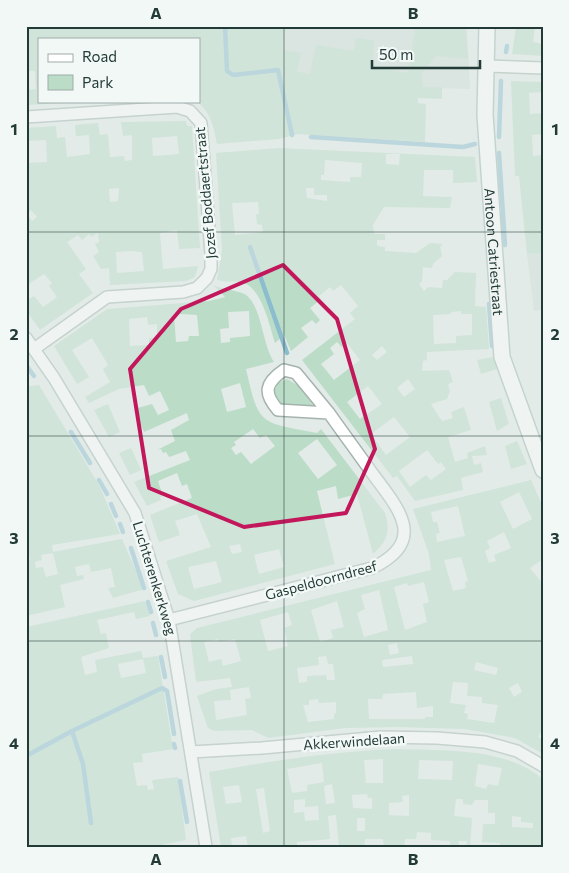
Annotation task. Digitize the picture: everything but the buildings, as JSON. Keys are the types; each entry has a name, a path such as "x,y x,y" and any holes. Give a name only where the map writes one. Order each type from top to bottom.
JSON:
{"main road":[{"name":"Antoon Catriestraat","path":"487,26 485,115 502,357 543,470"}],"street":[{"path":"487,66 543,68"},
{"name":"Jozef Boddaertstraat","path":"26,117 177,107 190,111 202,123 211,254 211,269 207,278 197,288 183,292 107,297 34,349"},
{"name":"Luchterenkerkweg","path":"26,338 54,378 135,513 169,620 206,847"},
{"name":"Gaspeldoorndreef","path":"169,620 372,568 388,560 400,547 404,534 400,511 329,413 296,373 284,370 273,378 268,389 270,400 278,410 329,413"},
{"name":"Akkerwindelaan","path":"191,752 262,748 381,737 428,738 485,742 517,751 543,766"}],"highlighted area":[{"path":"283,265 337,319 375,449 346,513 244,527 149,488 130,369 181,309"}],"shaded area":[{"path":"231,26 467,26 470,89 285,84"},
{"path":"543,253 543,310 534,311 527,254"}],"green space":[{"path":"26,26 286,26 282,50 301,53 297,72 310,74 316,45 354,51 356,38 375,41 371,67 408,73 416,26 465,26 468,59 436,56 422,73 423,87 442,87 442,99 418,98 418,103 426,104 425,142 298,134 279,139 217,144 213,125 208,114 197,102 200,102 200,38 38,38 38,102 80,102 26,105 26,90 36,89 35,71 26,71"},
{"path":"516,26 535,26 533,42 543,44 543,56 512,54"},
{"path":"511,81 543,82 543,92 529,93 530,114 543,113 543,134 532,135 533,156 543,155 543,253 527,254 519,176 515,176"},
{"path":"186,121 187,126 192,126 200,248 179,249 177,230 160,233 163,269 198,266 195,277 186,281 110,285 109,268 101,269 93,256 99,252 95,244 99,242 98,233 91,237 89,234 82,240 78,235 67,242 86,269 79,274 93,293 40,330 26,310 26,301 34,296 43,307 57,297 49,286 52,283 44,274 26,286 26,214 26,209 29,206 26,201 26,163 47,162 46,140 26,141 26,128 56,126 57,138 65,137 67,157 90,154 89,135 76,136 75,125 98,123 100,135 108,134 110,157 124,156 125,161 132,160 132,135 123,136 121,122","holes":["177,136 179,154 153,156 152,138","119,188 118,201 110,202 109,189","31,210 37,217 32,221 26,214","116,252 142,252 144,271 117,273"]},
{"path":"279,148 475,157 477,182 453,183 453,170 424,170 423,196 452,197 450,208 384,207 373,225 374,234 385,234 385,240 377,240 377,246 385,247 385,251 416,253 430,243 443,244 440,247 442,256 433,264 432,268 423,267 422,281 419,284 424,291 428,287 442,288 443,280 447,280 455,272 476,273 475,306 486,307 489,349 427,352 427,360 423,361 422,371 449,370 453,382 448,384 450,391 447,399 431,404 442,421 453,418 451,412 464,407 471,430 448,437 455,462 468,458 467,453 485,446 487,455 472,456 474,465 481,463 483,472 461,478 463,490 415,501 397,476 393,478 302,360 355,319 350,313 358,306 341,285 333,291 330,287 319,296 321,299 310,308 320,320 316,324 312,320 301,328 308,337 291,351 284,335 275,343 260,300 250,287 241,282 217,280 222,250 216,153","holes":["386,154 400,154 399,165 386,164","325,160 362,163 361,177 350,177 350,182 321,180 321,175 324,175","306,188 314,188 314,195 327,195 327,201 307,198","258,202 259,214 256,214 257,224 262,225 263,232 235,235 232,203","461,311 461,314 472,314 472,335 456,336 456,343 434,344 433,315 451,314 451,312","337,342 342,347 347,343 360,360 334,380 321,364 334,354 330,348","382,346 387,352 377,360 372,355","408,379 415,389 404,397 397,388","368,386 382,404 360,419 347,402","394,417 410,437 386,455 371,434","427,450 438,464 441,462 446,469 431,480 426,475 410,487 399,471"]},
{"path":"213,285 246,295 251,301 259,317 267,346 274,362 246,369 250,388 259,412 265,419 284,427 317,433 321,429 385,513 388,531 382,545 373,554 357,494 338,499 336,486 317,491 335,564 194,601 178,594 166,561 211,547 197,514 175,521 180,535 159,542 150,515 192,498 187,484 182,486 177,473 158,481 163,496 160,497 161,500 147,506 134,482 190,460 186,451 169,457 161,449 157,450 175,441 171,430 189,420 187,413 144,432 134,409 152,404 158,415 169,410 160,391 149,396 144,385 119,389 89,403 85,397 110,382 103,369 108,365 92,338 72,350 89,377 77,384 54,346 107,309 209,301 225,297","holes":["249,311 250,336 230,338 230,342 221,343 220,329 229,328 228,312","174,315 197,315 199,336 189,336 188,341 176,342","147,317 148,325 157,324 157,338 149,338 149,345 130,346 129,319","240,383 246,407 227,412 221,389","253,429 260,438 266,435 275,446 251,464 241,452 236,455 231,448 236,445 234,442","317,439 337,465 318,479 298,453","240,544 242,552 232,554 229,546","279,549 284,567 259,574 254,555","216,561 222,582 194,589 188,567"]},
{"path":"493,357 497,369 481,374 477,360"},
{"path":"287,379 299,386 315,408 278,405 273,394 278,383"},
{"path":"39,385 99,485 120,534 52,545 53,552 122,539 144,589 113,598 108,588 115,587 111,568 91,572 89,564 75,567 77,576 83,575 84,579 60,585 65,607 26,616 26,559 30,559 26,541 26,387","holes":["53,553 58,574 46,577 43,567 36,568 35,562 42,560 41,555"]},
{"path":"501,398 509,424 497,431 489,402"},
{"path":"108,404 120,432 109,437 94,410"},
{"path":"517,441 527,464 511,469 505,446"},
{"path":"131,448 141,470 130,475 119,453"},
{"path":"531,480 543,507 543,559 530,568 543,584 541,585 543,588 543,728 538,737 543,740 543,754 515,738 464,729 345,728 268,738 252,730 214,731 208,728 197,696 216,689 232,687 230,678 196,682 190,634 197,628 431,570 429,554 413,509","holes":["519,492 532,519 513,529 500,502","458,506 465,536 437,542 436,534 440,533 437,522 433,522 431,512","504,532 511,548 494,555 496,561 489,563 485,551 490,548 487,541","461,557 468,581 465,582 466,588 453,591 444,560","424,582 429,602 423,604 427,622 405,630 394,587 407,583 408,586","379,590 388,630 364,637 357,613 365,609 361,595","337,601 344,627 331,630 333,638 320,642 311,610","288,612 292,625 284,628 288,646 268,651 260,620","218,639 219,642 235,639 241,661 223,666 221,659 209,662 204,642","397,643 399,653 390,655 388,645","326,656 328,664 333,664 335,680 327,680 326,675 307,676 307,682 299,683 297,668 319,665 318,657","412,656 413,664 383,667 382,660","476,662 498,668 496,675 474,670","453,682 468,683 467,696 482,697 482,703 498,705 494,723 467,719 468,714 464,713 466,705 450,703","518,683 522,692 514,697 509,688","249,687 251,698 245,699 247,715 216,720 214,701 231,700 230,690","416,692 417,708 433,706 433,717 425,717 425,719 369,719 368,699 382,699 383,694","318,699 319,703 336,702 334,719 308,722 303,705 309,705 309,700"]},
{"path":"145,601 150,616 136,619 134,612 97,620 101,634 106,633 109,648 81,657 85,675 97,672 95,660 141,651 143,658 158,656 173,749 142,754 143,762 133,763 137,786 147,785 148,790 154,789 152,780 178,777 186,840 151,847 26,847 26,768 29,767 26,767 26,627","holes":["143,659 146,673 121,678 118,664"]},
{"path":"398,749 455,751 493,756 511,761 543,779 543,847 500,847 500,843 482,842 483,824 495,824 495,813 488,813 488,800 475,800 472,805 463,804 463,799 456,799 454,816 472,818 470,847 467,847 467,841 459,841 458,847 450,847 450,841 431,840 431,833 417,832 416,839 405,839 404,847 384,847 383,839 365,839 364,847 339,847 336,815 328,816 330,839 297,842 297,847 248,847 246,836 231,838 232,847 221,847 209,772 303,757","holes":["383,759 383,783 366,783 364,760","419,760 453,761 452,780 418,779","322,763 324,782 307,785 307,791 292,793 287,769","478,764 502,768 498,786 488,784 486,789 475,786","332,784 335,803 326,804 324,786","239,785 242,802 226,804 223,787","264,788 270,831 263,833 256,789","367,794 368,798 372,798 372,809 353,808 352,795","409,795 409,816 389,815 389,803 403,802 402,796","305,799 305,807 318,806 319,820 305,821 304,812 294,813 294,800","512,816 521,817 521,822 533,823 533,828 512,827","357,818 365,818 365,831 357,831"]}],"waterway":[{"path":"225,26 227,71 233,75 278,70 292,135"},
{"path":"506,52 507,46"},
{"path":"499,137 501,81"},
{"path":"311,137 463,147 475,144"},
{"path":"499,153 505,245"},
{"path":"250,247 287,353"},
{"path":"489,304 492,346"},
{"path":"26,365 34,376"},
{"path":"71,432 90,463"},
{"path":"99,480 107,494"},
{"path":"111,504 116,516"},
{"path":"120,524 123,532"},
{"path":"131,548 144,588"},
{"path":"148,602 151,612"},
{"path":"153,623 156,635"},
{"path":"161,657 165,677"},
{"path":"26,756 72,731 162,688 167,691 174,734"},
{"path":"72,731 83,764 91,823"},
{"path":"174,744 175,748"},
{"path":"180,781 187,822"}]}
